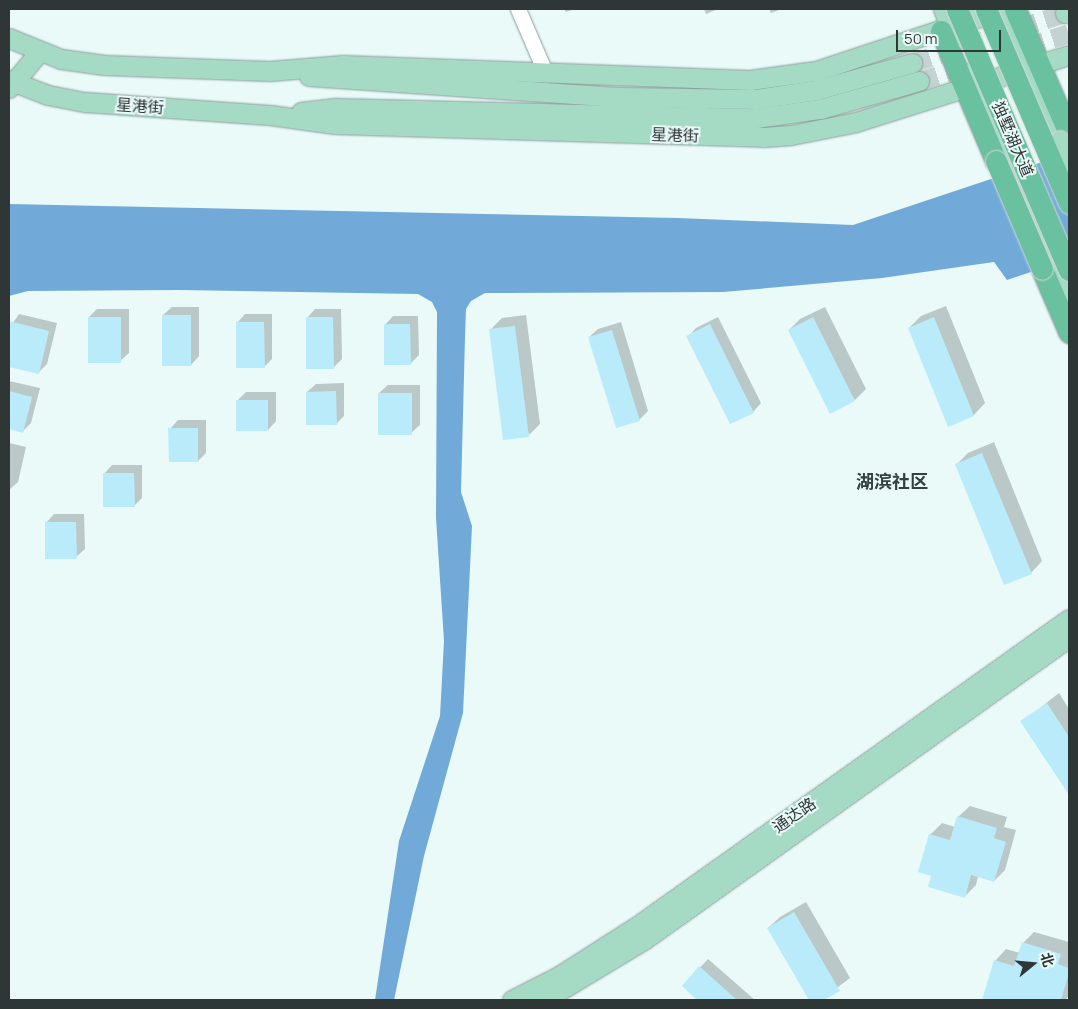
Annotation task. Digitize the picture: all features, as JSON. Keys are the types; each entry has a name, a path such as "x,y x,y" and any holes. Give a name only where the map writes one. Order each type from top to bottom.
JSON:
{"highway":[{"path":"1002,9 1033,66 1065,136"},
{"name":"独墅湖大道","path":"1002,9 1069,203"},
{"path":"949,22 970,86 1003,163 1069,332"},
{"name":"独墅湖大道","path":"949,22 1062,270"}],"main road":[{"path":"942,9 949,22"},
{"path":"270,71 343,65 720,80 784,77 840,64 949,22 1002,9"},
{"path":"9,38 39,52 105,65 270,71 340,80 717,100 788,96 912,63"},
{"path":"10,83 39,52"},
{"name":"星港街","path":"10,83 85,102 270,116 335,124 763,137 835,127 1069,55"},
{"name":"星港街","path":"270,116 335,108 756,118 820,109 919,81"},
{"path":"1065,136 1069,161"},
{"path":"1003,163 1062,270 1069,304"},
{"name":"通达路","path":"512,1000 575,966 636,927 1069,619"},
{"name":"通达路","path":"544,1000 645,939 1069,637"}],"street":[{"path":"518,9 546,74"}],"water":[{"path":"1069,153 1069,259 1007,280 994,262 882,278 723,292 485,293 471,301 466,309 461,492 472,526 463,713 424,856 394,1000 375,1000 399,841 440,716 444,641 436,518 437,312 432,302 418,294 179,290 28,291 9,296 9,204 678,218 853,225"}],"building":[{"path":"162,315 191,315 191,366 162,366"},
{"path":"88,317 121,317 121,363 88,363"},
{"path":"306,317 333,317 334,369 306,369"},
{"path":"813,317 855,401 830,414 788,330"},
{"path":"934,317 974,416 948,427 908,328"},
{"path":"9,321 49,331 39,374 9,367"},
{"path":"236,322 264,322 265,368 236,368"},
{"path":"384,324 410,324 411,365 384,365"},
{"path":"710,324 754,413 730,424 686,336"},
{"path":"515,326 529,437 503,440 489,329"},
{"path":"612,330 640,421 616,428 588,337"},
{"path":"9,391 32,397 23,433 9,429"},
{"path":"336,391 337,425 306,425 306,392"},
{"path":"378,393 412,393 412,435 378,435"},
{"path":"236,400 268,400 268,431 236,431"},
{"path":"168,428 198,428 198,462 169,462"},
{"path":"982,453 1032,574 1004,585 955,464"},
{"path":"103,473 134,473 135,507 103,507"},
{"path":"45,522 76,522 77,559 45,559"},
{"path":"1047,703 1069,737 1069,795 1020,721"},
{"path":"957,816 997,828 994,838 1006,842 994,882 971,875 965,898 928,887 931,876 918,872 929,834 950,840"},
{"path":"794,912 840,991 824,1000 809,1000 767,928"},
{"path":"1022,942 1061,954 1058,964 1069,968 1069,973 1061,1000 982,1000 994,960 1014,966"},
{"path":"699,966 737,1000 697,1000 682,986"}],"tunnel":[{"path":"912,63 1065,13"},
{"path":"919,81 1069,33"}],"district":[{"name":"湖滨社区","path":"892,481"}]}
